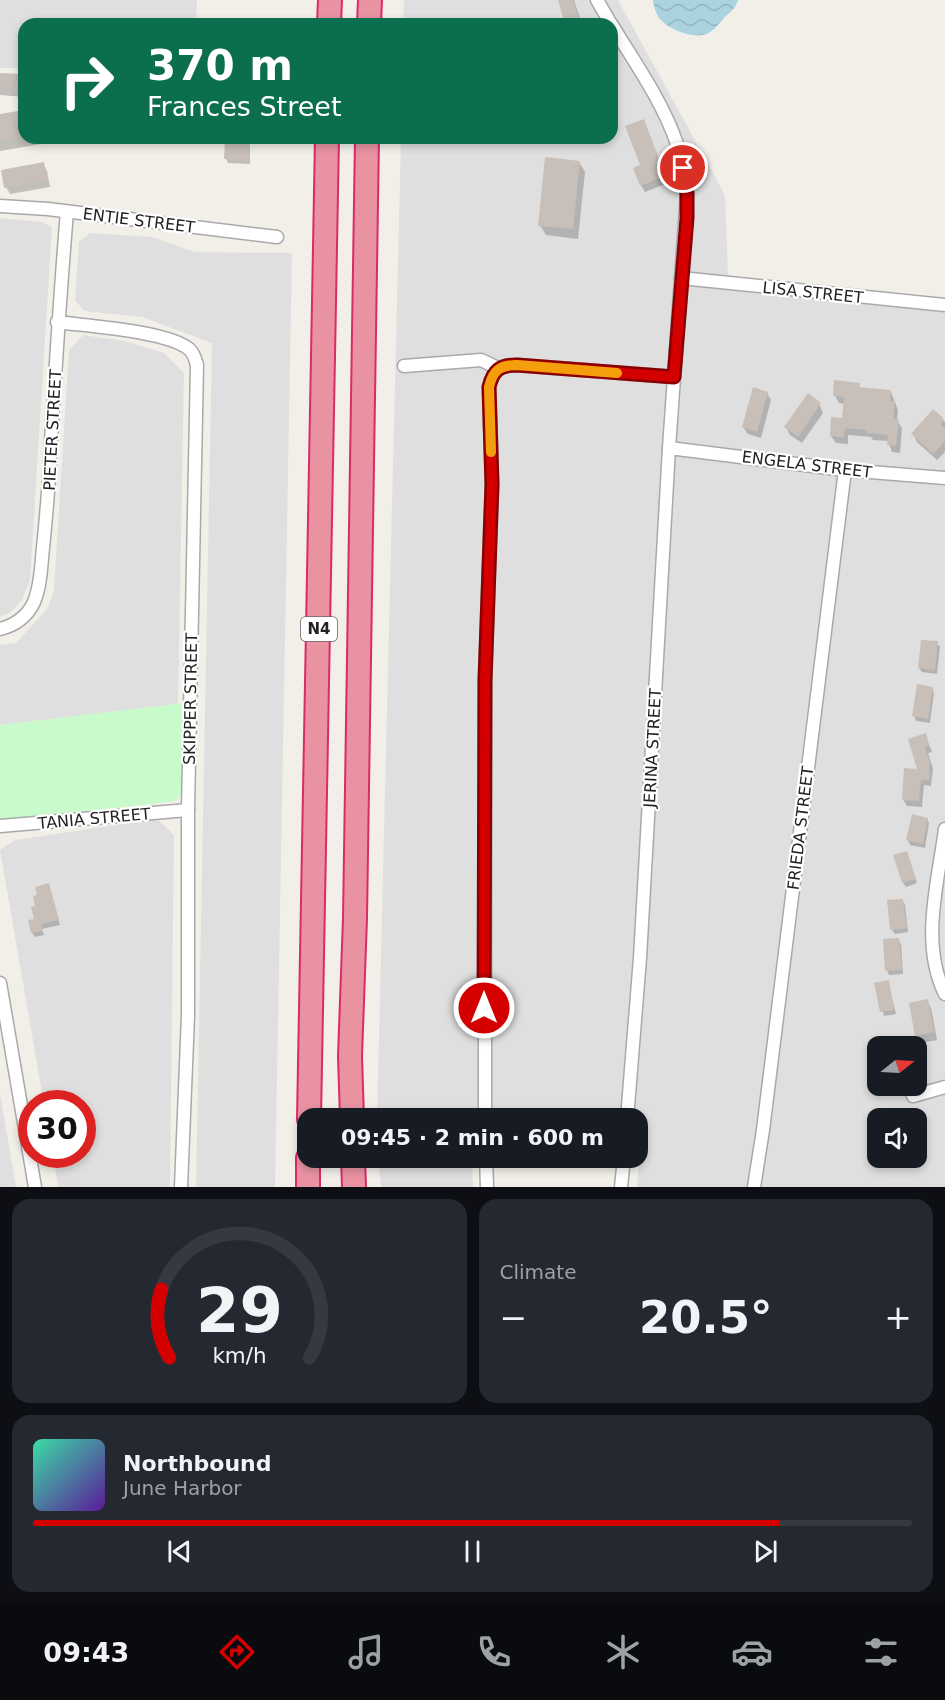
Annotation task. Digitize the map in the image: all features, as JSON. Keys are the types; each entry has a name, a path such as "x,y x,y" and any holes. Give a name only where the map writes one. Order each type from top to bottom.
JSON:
{"highway":[{"path":"329,18 330,0"},
{"path":"369,18 370,0"},
{"name":"N4","path":"309,1108 327,144"},
{"name":"N4","path":"352,1108 350,1056 355,918 367,144"},
{"path":"308,1168 308,1187"},
{"path":"353,1168 354,1187"}],"street":[{"name":"JERINA STREET","path":"597,0 608,18"},
{"name":"JERINA STREET","path":"618,35 662,109 676,142 687,194 669,448 640,958 628,1108"},
{"name":"ENTIE STREET","path":"0,206 48,209 277,237"},
{"name":"PIETER STREET","path":"0,629 20,620 33,603 37,592 48,496 57,322 67,212"},
{"name":"LISA STREET","path":"681,278 945,305"},
{"name":"SKIPPER STREET","path":"57,322 139,332 168,340 189,350 197,365 188,810 188,1016 181,1187"},
{"path":"404,366 481,360 498,368"},
{"path":"485,1108 484,692 492,484 489,387 491,376 498,368 517,365 674,377"},
{"name":"ENGELA STREET","path":"669,448 845,470 945,478"},
{"name":"FRIEDA STREET","path":"754,1187 769,1084 845,470"},
{"name":"TANIA STREET","path":"0,826 188,810"},
{"path":"945,829 932,928 934,969 945,994"},
{"path":"0,983 4,1031 35,1187"},
{"path":"927,1092 945,1087"},
{"path":"486,1168 487,1187"},
{"path":"621,1187 623,1168"}],"shaded area":[{"path":"0,0 197,0 196,18 18,18 18,68 0,68"},
{"path":"404,0 618,0 725,195 728,276 945,299 945,1187 637,1187 638,1168 648,1168 648,1108 377,1108 401,144 618,144 618,18 403,18"},
{"path":"0,218 41,222 52,227 30,580 22,600 11,612 0,617"},
{"path":"90,233 152,237 195,252 292,253 275,1187 196,1187 212,343 142,317 84,311 75,300 79,242"},
{"path":"83,335 124,341 164,353 184,373 178,704 0,725 0,645 16,643 48,608 54,590 69,350"},
{"path":"157,819 174,835 170,1187 58,1187 55,1168 96,1168 96,1090 42,1090 0,850 15,840"},
{"path":"0,1094 16,1187 0,1187"},
{"path":"379,1168 472,1168 473,1187 381,1187"}],"green space":[{"path":"184,703 183,789 175,801 0,822 0,725"}],"water":[{"path":"653,0 738,0 732,10 711,31 695,35 676,30 660,19"}],"building":[{"path":"558,0 573,0 579,18 563,18"},
{"path":"0,73 18,74 18,87 0,86"},
{"path":"18,111 18,137 0,140 0,114"},
{"path":"644,119 665,176 640,186 633,168 640,165 625,126"},
{"path":"225,144 248,144 248,160 224,159"},
{"path":"545,157 580,161 573,229 538,226"},
{"path":"44,162 47,180 4,188 1,170"},
{"path":"834,380 860,383 859,387 891,390 890,401 895,401 893,419 899,419 896,446 887,445 888,435 867,433 867,430 845,428 844,437 830,436 831,417 842,418 844,397 833,396"},
{"path":"753,387 768,392 757,432 742,427"},
{"path":"808,393 821,403 798,437 784,427"},
{"path":"933,409 943,418 941,425 945,429 945,441 933,454 911,434"},
{"path":"921,640 938,641 935,670 918,668"},
{"path":"917,684 933,687 928,719 912,716"},
{"path":"926,733 929,745 925,747 930,762 929,780 921,780 919,801 902,800 904,768 917,769 908,739"},
{"path":"912,814 928,818 923,844 906,840"},
{"path":"907,851 916,879 902,883 893,855"},
{"path":"49,883 59,920 41,924 42,931 31,933 28,920 34,919 31,907 35,906 33,896 37,895 35,887"},
{"path":"903,899 907,928 890,930 887,900"},
{"path":"899,938 902,970 885,971 883,939"},
{"path":"889,980 894,1010 880,1012 874,983"},
{"path":"928,999 934,1032 915,1036 909,1003"}],"slow traffic":[{"path":"491,452 489,387 491,376 498,368 517,365 617,373"}],"route":[{"path":"484,1008 485,680 492,484 489,387 491,376 498,368 517,365 674,377 687,218 687,194 683,168"}]}
